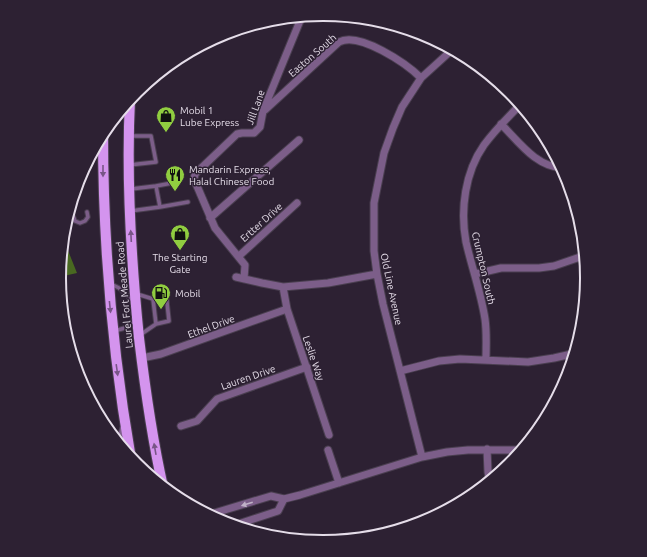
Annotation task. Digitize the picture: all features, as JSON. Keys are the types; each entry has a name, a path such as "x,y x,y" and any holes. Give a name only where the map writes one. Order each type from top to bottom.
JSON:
{"main road":[{"name":"Laurel Fort Meade Road","path":"130,109 130,211 135,298 148,407 161,478"},
{"name":"Laurel Fort Meade Road","path":"103,145 105,236 108,282 124,419 129,447"}],"street":[{"name":"Jill Lane","path":"244,279 245,265 219,233 210,218 194,179 195,174 237,134 251,134 258,130 263,111 299,22"},
{"name":"Easton South","path":"263,111 339,42 344,40 350,39 358,41 388,54 411,68 421,78"},
{"name":"Old Line Avenue","path":"422,457 377,274 373,229 374,203 384,153 402,108 421,78 449,54"},
{"name":"Crumpton South","path":"486,359 485,319 466,242 464,223 466,186 472,167 484,146 501,124 517,108"},
{"path":"501,124 535,158 555,167"},
{"path":"210,218 299,140"},
{"name":"Ertter Drive","path":"239,256 297,203"},
{"path":"475,274 501,268 539,268 554,266 580,257"},
{"path":"236,277 283,287 328,283 377,274"},
{"name":"Leslie Way","path":"283,287 287,309 329,435"},
{"name":"Ethel Drive","path":"142,358 160,354 287,309"},
{"path":"400,371 439,361 486,359 528,362 569,355"},
{"name":"Lauren Drive","path":"181,426 197,421 217,398 307,367"},
{"path":"487,449 489,476"},
{"path":"218,513 271,496 284,499 422,457 446,452 487,449 515,450"},
{"path":"328,450 339,483"},
{"path":"243,523 278,511 284,499"}],"lane":[{"path":"129,136 151,136 156,162 129,165"},
{"path":"130,189 172,183"},
{"path":"156,186 160,207"},
{"path":"130,211 188,202"},
{"path":"74,217 75,221 80,223 85,221 88,217 87,212"},
{"path":"108,282 135,298 153,299"},
{"path":"139,336 156,324 169,321 166,293 156,294 153,299 156,324"},
{"path":"113,332 125,328 137,318"},
{"path":"120,436 124,419"}],"green space":[{"path":"68,250 77,273 66,275"}],"place":[{"name":"Mobil 1 Lube Express","path":"166,133"},
{"name":"Mandarin Express, Halal Chinese Food","path":"175,192"},
{"name":"The Starting Gate","path":"180,251"},
{"name":"Mobil","path":"161,310"}]}
